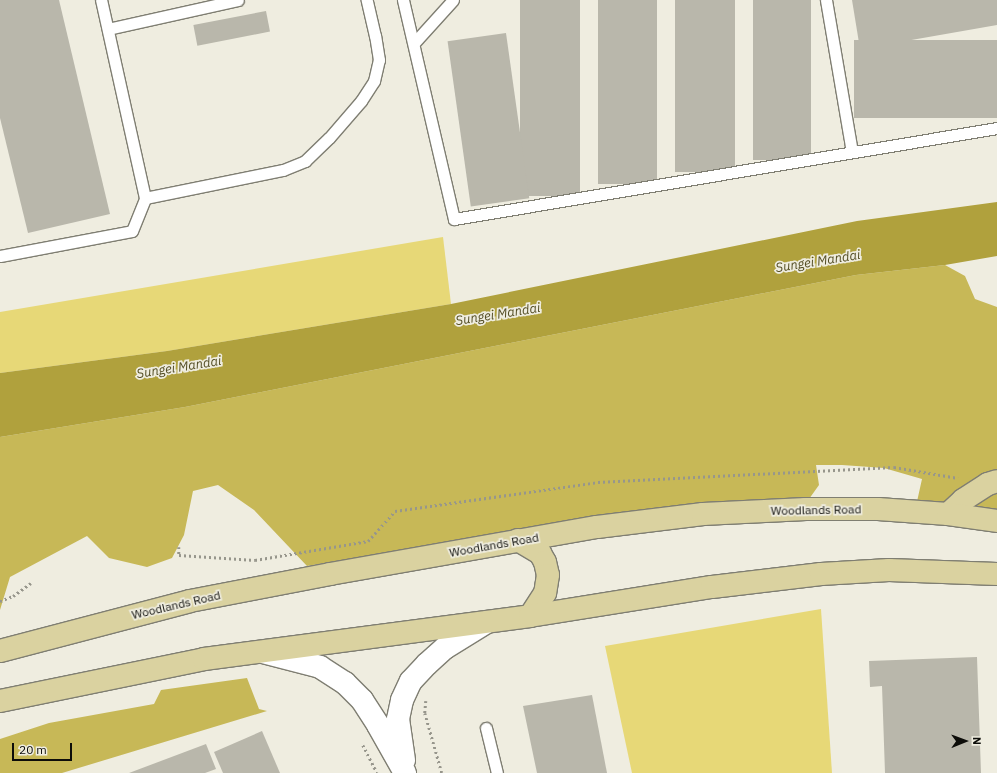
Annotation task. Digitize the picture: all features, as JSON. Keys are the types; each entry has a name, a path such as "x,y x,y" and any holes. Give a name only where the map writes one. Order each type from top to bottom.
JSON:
{"main road":[{"path":"948,514 963,500 988,484 997,481"},
{"name":"Woodlands Road","path":"0,651 190,601 330,574 597,527 703,514 806,509 878,509 948,514 997,521"},
{"path":"518,540 540,553 545,562 548,575 545,593 530,616"},
{"path":"0,701 204,659 530,616 712,587 821,574 889,570 997,574"}],"street":[{"path":"405,773 398,719 402,700 411,681 445,648 487,622"},
{"path":"263,652 320,667 345,683 362,700 405,773"}],"lane":[{"path":"0,256 132,231 145,198 101,0"},
{"path":"108,29 238,0"},
{"path":"145,198 283,170 306,161 329,138 360,101 374,81 379,60 367,0"},
{"path":"403,0 454,219 997,128"},
{"path":"414,43 453,0"},
{"path":"826,0 852,152"},
{"path":"486,728 497,773"}],"path":[{"path":"179,547 179,555 255,560 368,541 394,512 598,482 894,467 965,480"},
{"path":"0,601 13,596 31,583"},
{"path":"426,699 425,712 442,773"},
{"path":"361,741 377,773"}],"shaded area":[{"path":"443,237 451,304 167,351 0,373 0,312"},
{"path":"945,265 965,276 975,299 997,307 997,515 916,506 922,479 884,468 816,465 819,485 809,499 593,518 307,566 254,510 218,485 193,491 184,535 172,558 147,567 109,558 87,536 10,577 0,610 0,437 185,407 856,275"},
{"path":"821,609 832,773 632,773 605,646"},
{"path":"247,678 259,709 267,711 62,773 0,773 0,739 49,723 154,704 161,690"}],"water":[{"name":"Sungei Mandai","path":"997,202 997,256 945,265 856,275 185,407 0,437 0,373 167,351 451,304 857,221"}],"building":[{"path":"0,0 59,0 110,214 28,233 0,118"},
{"path":"520,0 580,0 580,196 520,196"},
{"path":"598,0 657,0 657,184 598,184"},
{"path":"675,0 735,0 735,172 675,172"},
{"path":"753,0 811,0 811,160 753,160"},
{"path":"852,0 997,0 997,25 860,49"},
{"path":"266,11 270,32 197,46 193,25"},
{"path":"506,33 529,198 471,207 448,41"},
{"path":"854,40 997,40 997,118 854,118"},
{"path":"977,657 981,773 885,773 882,686 870,687 869,661"},
{"path":"592,695 607,773 537,773 523,706"},
{"path":"262,731 280,773 223,773 214,752"},
{"path":"206,744 216,769 205,773 129,773"}]}
